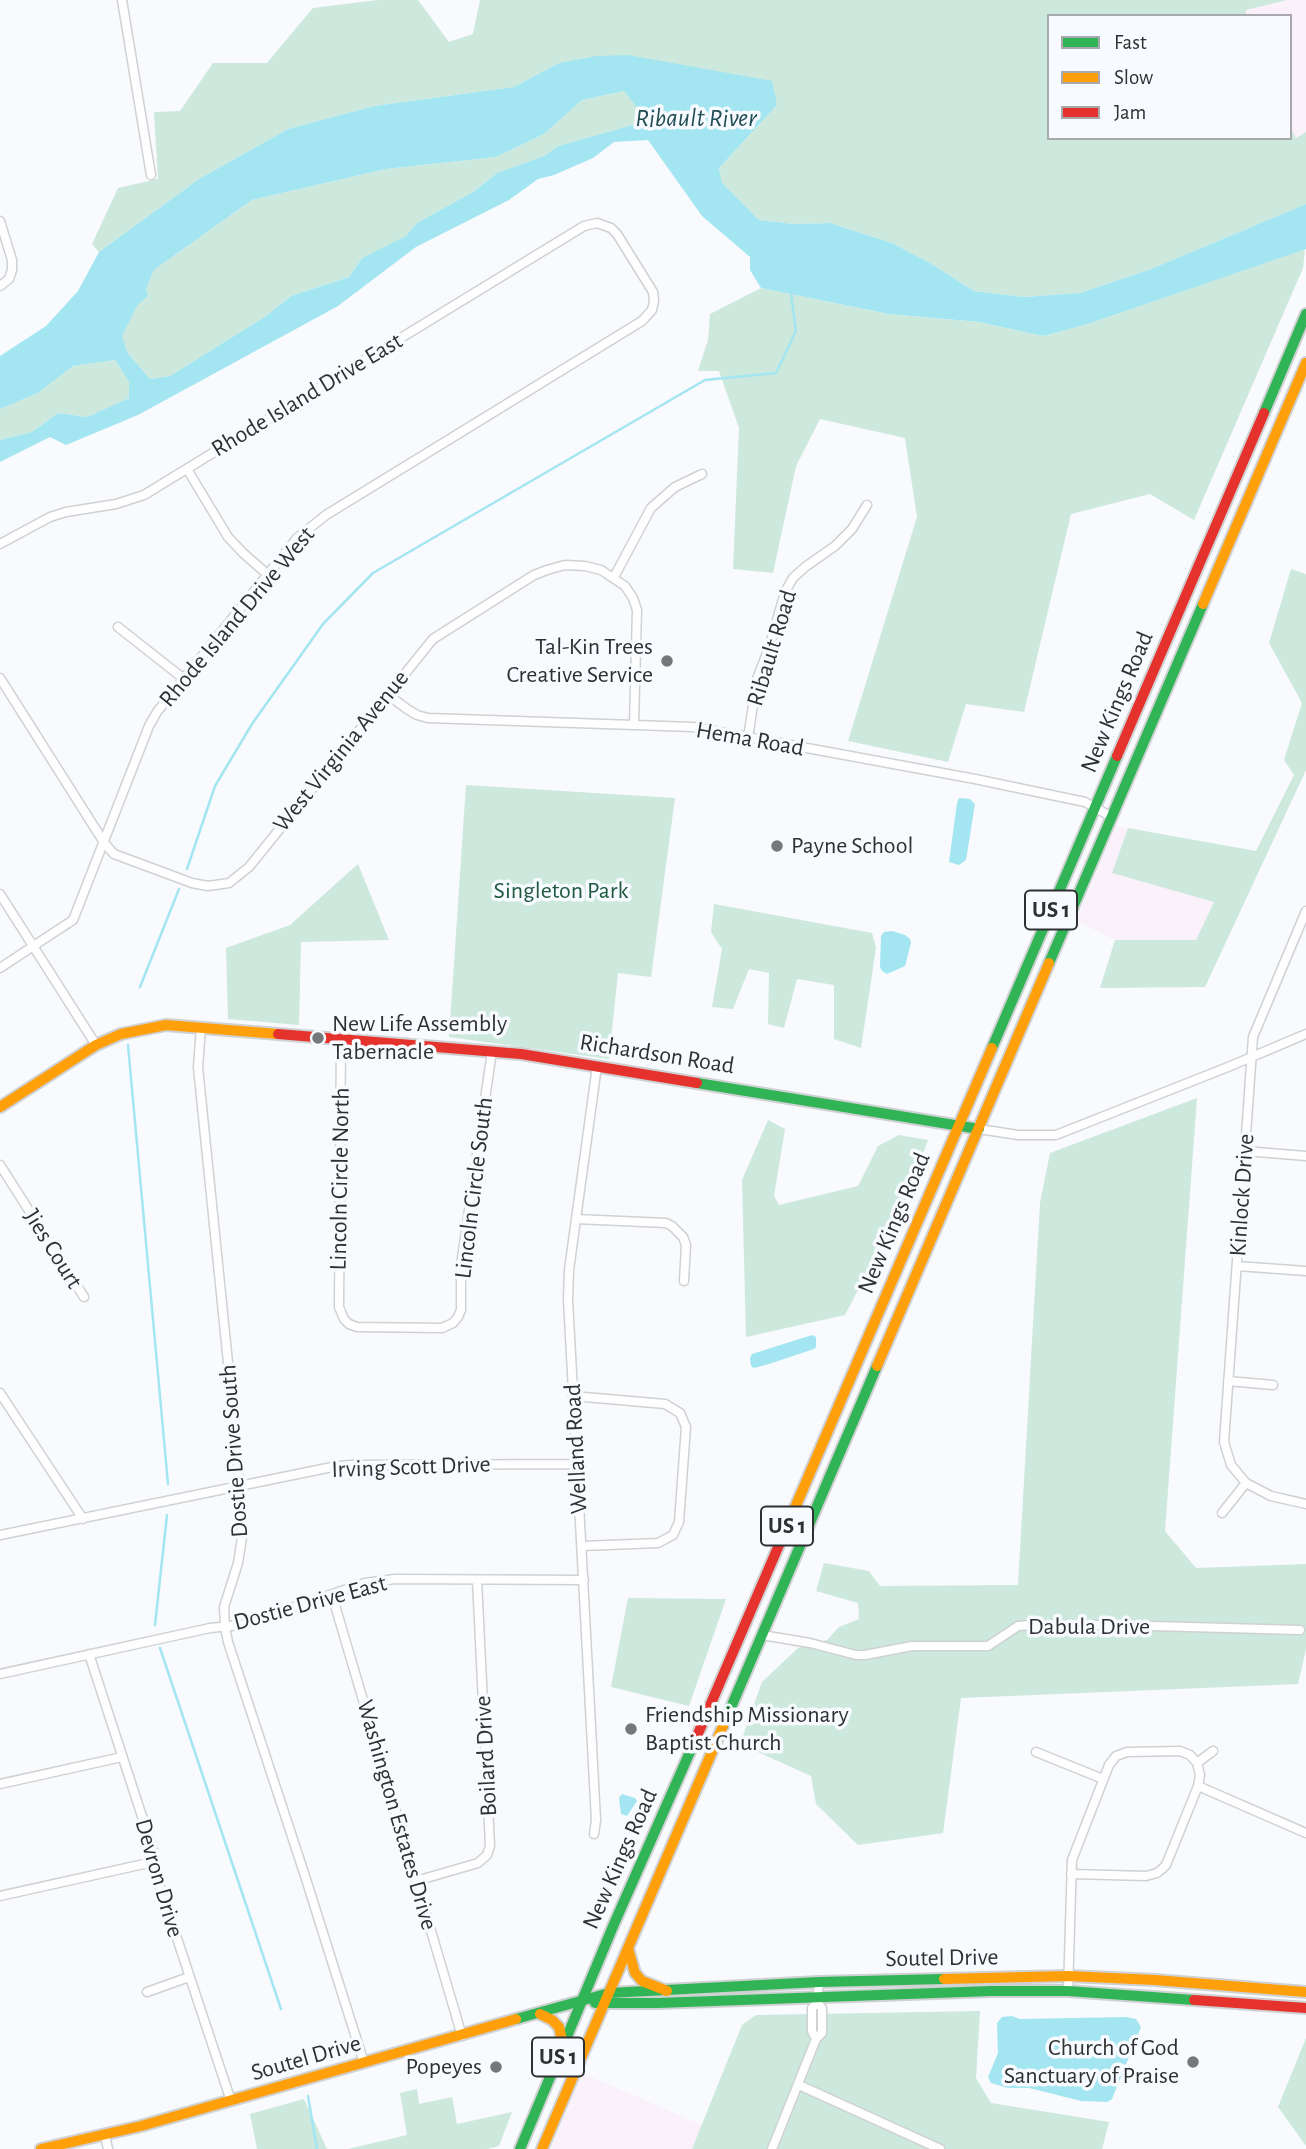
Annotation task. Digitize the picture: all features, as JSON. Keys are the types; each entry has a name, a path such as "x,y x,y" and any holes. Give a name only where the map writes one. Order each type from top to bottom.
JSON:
{"main road":[{"name":"New Kings Road","path":"520,2149 1306,314"},
{"name":"New Kings Road","path":"542,2149 1306,363"},
{"name":"Richardson Road","path":"0,1107 96,1045 121,1034 166,1026 492,1051 979,1129"},
{"path":"628,1948 635,1972 642,1981 667,1991"},
{"name":"Soutel Drive","path":"41,2149 105,2135 581,2002 607,1998 667,1991 819,1982 1068,1976 1306,1992"},
{"name":"Soutel Drive","path":"607,1998 817,2000 991,1991 1068,1991 1306,2008"},
{"path":"540,2014 559,2027 563,2045"}],"street":[{"path":"122,0 151,175"},
{"path":"0,220 12,260 9,279 0,286"},
{"name":"Rhode Island Drive East","path":"0,544 50,517 116,504 144,495 584,226 597,222 605,224 617,234 653,292 652,310"},
{"name":"Rhode Island Drive West","path":"0,968 73,920 149,726 157,712 297,538 326,515 642,321 652,310"},
{"path":"187,469 228,537 267,574"},
{"path":"634,724 637,610 625,586 614,577 651,508 675,486 702,474"},
{"name":"Ribault Road","path":"748,738 757,679 785,592 793,578 805,566 835,546 852,529 867,505"},
{"path":"1207,547 1224,554"},
{"name":"West Virginia Avenue","path":"0,678 105,844 114,854 192,883 208,886 229,883 249,867 433,639 534,575 565,565 601,570 614,577"},
{"path":"118,627 184,679"},
{"name":"Hema Road","path":"387,694 417,715 428,718 693,727 1085,802 1112,817"},
{"path":"0,894 96,1045"},
{"name":"Kinlock Drive","path":"1246,1483 1231,1465 1224,1442 1253,1037 1306,911"},
{"name":"Dostie Drive South","path":"201,1027 198,1067 240,1486 242,1537 238,1563 224,1607 225,1627 364,2063"},
{"name":"Richardson Road","path":"979,1129 1018,1135 1056,1135 1306,1034"},
{"name":"Lincoln Circle North","path":"341,1039 339,1307 344,1319 357,1327 442,1328 453,1323"},
{"name":"Lincoln Circle South","path":"453,1323 461,1310 461,1265 492,1051"},
{"name":"Welland Road","path":"594,1833 596,1820 568,1299 569,1270 597,1066"},
{"path":"1245,1151 1306,1156"},
{"name":"Jies Court","path":"0,1165 84,1297"},
{"path":"576,1219 666,1223 673,1226 683,1237 685,1245 684,1281"},
{"path":"1237,1266 1306,1271"},
{"path":"1228,1381 1273,1385"},
{"path":"0,1392 83,1519"},
{"path":"573,1396 665,1404 680,1413 686,1427 679,1522 673,1535 658,1543 582,1546"},
{"path":"835,1414 853,1421"},
{"name":"Irving Scott Drive","path":"0,1535 351,1465 577,1464"},
{"path":"1222,1513 1246,1483 1271,1496 1306,1504"},
{"name":"Dostie Drive East","path":"0,1674 210,1628 241,1625 365,1583 395,1579 584,1580"},
{"name":"Boilard Drive","path":"416,1881 478,1863 490,1846 477,1580"},
{"name":"Washington Estates Drive","path":"332,1595 462,2036"},
{"name":"Dabula Drive","path":"762,1635 865,1655 912,1646 988,1646 1018,1626 1030,1625 1300,1630"},
{"name":"Devron Drive","path":"89,1654 152,1847 156,1875 231,2101"},
{"path":"697,1736 716,1742"},
{"path":"1068,1991 1071,1874 1073,1854 1103,1779 1116,1756 1127,1752 1180,1751 1190,1755 1197,1763 1200,1775 1198,1786 1166,1865 1157,1873 1146,1876 1071,1874"},
{"path":"1197,1763 1213,1751"},
{"path":"1036,1752 1103,1779"},
{"path":"0,1784 122,1756"},
{"path":"1198,1786 1306,1833"},
{"path":"0,1896 153,1862"},
{"path":"148,1992 189,1977"},
{"path":"772,2149 816,2039 822,2032 822,2008 817,2000 819,1982"},
{"path":"799,2085 940,2149"},
{"path":"105,2135 108,2149"}],"shaded area":[{"path":"1287,0 1306,0 1306,132 1296,138 1292,131 1292,14 1246,14 1246,10"},
{"path":"1116,826 1128,828 1112,873 1214,901 1196,940 1115,940 1076,921"},
{"path":"582,2073 702,2125 692,2149 551,2149"}],"green space":[{"path":"378,0 418,0 449,42 473,34 480,0 1287,0 1246,10 1246,14 1047,14 1047,140 1292,140 1292,131 1296,138 1306,132 1306,204 1151,269 1080,293 1024,297 974,291 892,243 830,223 794,224 759,220 722,183 719,168 777,105 559,63 514,87 374,106 288,129 199,179 99,252 92,244 118,188 158,179 154,112 180,111 213,63 267,63 313,8"},
{"path":"624,91 640,110 636,124 558,146 544,156 497,173 473,192 417,223 407,236 362,258 349,277 291,296 266,316 170,376 150,379 127,352 121,336 137,306 148,296 146,289 154,270 252,200 386,169 496,157 544,134 582,100"},
{"path":"1305,249 1303,268 1194,520 1150,494 1071,514 1024,712 966,704 948,762 848,741 917,517 905,438 820,419 796,466 773,573 733,569 739,428 719,371 698,371 708,340 710,314 761,288 889,314 979,322 1043,336 1085,325"},
{"path":"115,360 129,382 129,398 87,417 58,413 32,432 0,440 0,409 38,393 73,366"},
{"path":"1291,569 1306,574 1306,770 1205,987 1100,988 1115,940 1196,940 1214,902 1112,873 1128,828 1256,851 1294,775 1284,760 1302,703 1269,643"},
{"name":"Singleton Park","path":"466,785 675,798 651,977 618,973 609,1059 449,1037"},
{"path":"358,864 389,940 301,942 299,1025 228,1019 226,948 290,925"},
{"path":"714,904 872,933 876,948 861,1048 834,1039 834,985 797,979 784,1028 768,1024 769,973 749,969 733,1009 712,1007 722,949 711,932"},
{"path":"1197,1098 1165,1531 1196,1568 1306,1564 1306,1649 1298,1684 961,1698 943,1833 858,1845 816,1804 811,1776 740,1744 762,1682 798,1648 827,1640 839,1627 859,1619 858,1603 816,1591 824,1563 869,1571 880,1586 1018,1585 1040,1203 1050,1153"},
{"path":"768,1120 785,1129 774,1196 779,1205 858,1186 878,1146 899,1135 928,1140 909,1193 845,1315 746,1337 742,1180"},
{"path":"628,1598 726,1599 689,1706 611,1687"},
{"path":"980,2011 976,2078 991,2103 1109,2122 1102,2149 692,2149 742,2025 756,2015"},
{"path":"1306,2038 1306,2146 1278,2107"},
{"path":"417,2089 419,2104 452,2097 457,2124 512,2112 499,2146 487,2149 348,2149 407,2135 400,2093"},
{"path":"304,2099 327,2149 257,2149 250,2114"}],"water":[{"name":"Ribault River","path":"628,55 772,81 777,105 719,168 722,183 759,220 794,224 830,223 892,243 974,291 1024,297 1080,293 1151,269 1306,204 1306,249 1085,325 1043,336 979,322 889,314 761,288 750,270 750,257 702,216 648,140 614,142 593,158 538,179 509,200 416,247 338,306 138,415 66,445 50,437 0,462 0,440 32,432 58,413 87,417 129,398 129,382 115,360 73,366 38,393 0,409 0,356 46,326 78,291 99,252 199,179 288,129 374,106 514,87 559,63 597,56","holes":["624,91 639,110 636,124 558,146 544,156 497,173 473,192 417,223 406,236 362,258 349,277 291,296 266,316 170,376 150,379 127,352 122,336 137,306 148,296 146,289 154,270 252,200 386,169 496,157 544,134 582,100"]},
{"path":"959,798 970,799 975,804 966,860 959,865 949,862"},
{"path":"892,931 905,935 911,943 905,966 887,974 880,967 881,936 884,932"},
{"path":"812,1335 816,1337 814,1349 769,1364 754,1368 751,1366 752,1354"},
{"path":"622,1794 637,1801 627,1816 621,1814 619,1798"},
{"path":"1002,2017 1020,2019 1136,2019 1141,2027 1112,2099 1107,2102 1081,2101 1029,2088 1008,2088 991,2083 988,2077 998,2053 997,2023"}],"waterway":[{"path":"187,869 215,786 252,724 323,624 373,573 705,380 776,373 796,331 791,294"},
{"path":"140,987 179,889"},
{"path":"128,1045 168,1484"},
{"path":"155,1625 167,1515"},
{"path":"160,1648 281,2009"},
{"path":"308,2096 317,2149"}],"traffic: fast":[{"path":"1264,413 1306,314"},
{"path":"1049,963 1203,604"},
{"path":"992,1048 1117,756"},
{"path":"697,1083 979,1129"},
{"path":"723,1726 877,1366"},
{"path":"520,2149 614,1924 697,1736"},
{"path":"516,2019 609,1993 819,1982 944,1979"},
{"path":"595,2003 991,1991 1068,1991 1194,2000"}],"traffic: slow":[{"path":"1203,604 1306,363"},
{"path":"877,1366 1049,963"},
{"path":"0,1107 96,1045 121,1034 166,1025 278,1034"},
{"path":"791,1517 992,1048"},
{"path":"542,2149 723,1726"},
{"path":"628,1948 635,1973 642,1981 667,1991"},
{"path":"944,1979 1068,1976 1306,1992"},
{"path":"540,2014 559,2027 563,2044"},
{"path":"41,2149 141,2126 516,2019"}],"traffic: jam":[{"path":"1117,756 1264,413"},
{"path":"278,1034 521,1054 697,1083"},
{"path":"697,1736 791,1517"},
{"path":"1194,2000 1306,2008"}],"place":[{"name":"Tal-Kin Trees Creative Service","path":"667,661"},
{"name":"Payne School","path":"777,846"},
{"name":"New Life Assembly Tabernacle","path":"318,1038"},
{"name":"Friendship Missionary Baptist Church","path":"631,1729"},
{"name":"Church of God Sanctuary of Praise","path":"1193,2062"},
{"name":"Popeyes","path":"496,2067"}]}
